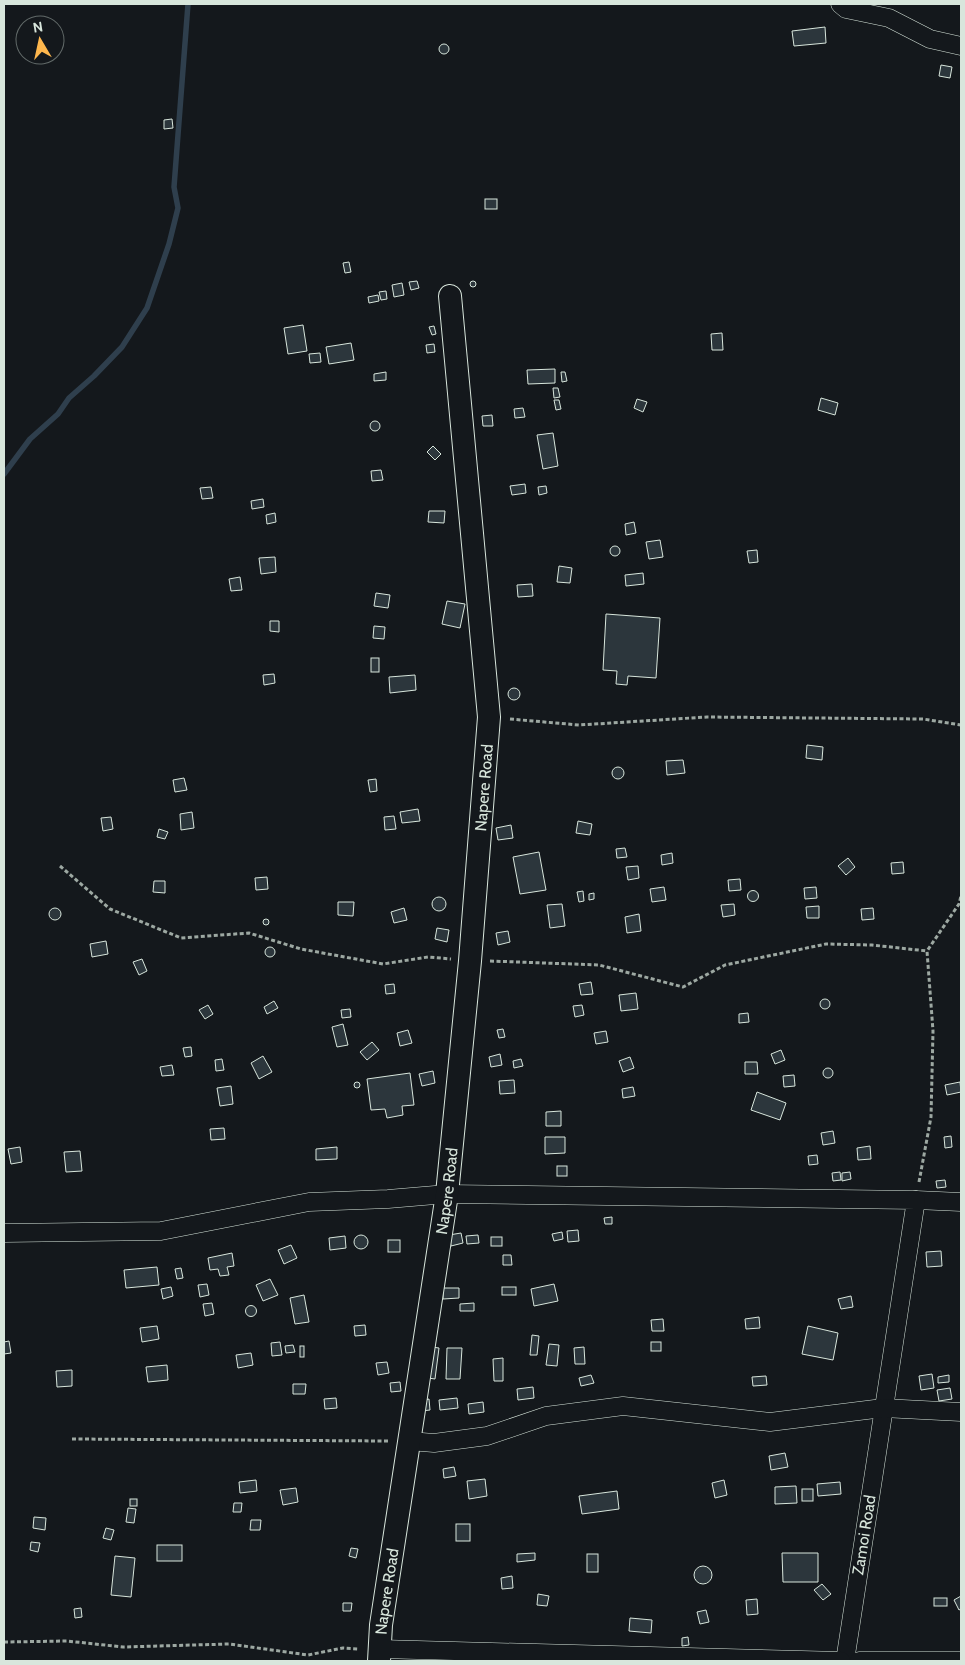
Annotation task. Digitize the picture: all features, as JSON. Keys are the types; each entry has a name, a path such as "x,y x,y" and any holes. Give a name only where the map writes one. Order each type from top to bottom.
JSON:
{"street":[{"path":"840,4 846,8 889,18 930,39 961,46"},
{"name":"Napere Road","path":"379,1655 381,1625 447,1194 470,961 489,717 450,296"},
{"path":"4,1233 161,1231 309,1202 388,1199 447,1194 961,1202"},
{"name":"Zamoi Road","path":"843,1661 916,1200"},
{"path":"409,1441 434,1442 487,1436 546,1416 623,1406 770,1422 883,1408 961,1412"},
{"path":"379,1655 843,1661"},
{"path":"859,1661 961,1660"}],"path":[{"path":"489,717 579,725 707,717 923,719 961,724"},
{"path":"916,1200 931,1117 933,1032 927,951 959,904 961,896"},
{"path":"72,1439 409,1441"},
{"path":"4,1642 67,1641 123,1647 229,1644 308,1655 344,1648 379,1655"}],"building":[{"path":"825,27 826,43 794,46 792,31"},
{"path":"442,44 446,44 449,49 446,54 442,54 439,51 439,47"},
{"path":"941,65 952,67 950,78 939,76"},
{"path":"172,119 173,128 164,129 164,120"},
{"path":"485,199 497,199 497,209 485,209"},
{"path":"349,262 351,272 345,273 343,263"},
{"path":"417,281 419,288 411,290 409,282"},
{"path":"473,281 476,284 473,287 470,284"},
{"path":"402,283 404,295 394,297 392,285"},
{"path":"386,291 387,299 381,300 379,292"},
{"path":"378,295 379,301 369,303 368,297"},
{"path":"303,325 307,351 288,354 284,328"},
{"path":"434,326 436,334 432,335 429,327"},
{"path":"722,333 723,350 712,350 711,334"},
{"path":"351,343 354,360 329,364 326,347"},
{"path":"434,344 435,352 427,353 426,345"},
{"path":"320,353 321,362 310,363 309,354"},
{"path":"555,369 555,383 528,384 527,370"},
{"path":"386,372 386,380 374,381 374,374"},
{"path":"561,372 565,372 567,381 562,382"},
{"path":"553,388 558,388 560,397 554,398"},
{"path":"821,398 838,403 835,415 818,410"},
{"path":"637,399 647,402 643,412 634,408"},
{"path":"554,400 559,400 561,409 556,410"},
{"path":"523,408 525,417 515,418 514,409"},
{"path":"492,415 493,426 483,426 482,416"},
{"path":"375,421 380,426 375,431 370,426"},
{"path":"553,433 558,466 543,469 537,435"},
{"path":"433,446 441,454 435,460 427,452"},
{"path":"381,470 383,480 372,481 371,471"},
{"path":"525,484 526,493 512,495 510,486"},
{"path":"546,486 547,493 539,495 538,487"},
{"path":"211,487 213,498 202,499 200,488"},
{"path":"263,499 264,507 252,509 251,501"},
{"path":"429,511 445,511 444,523 428,522"},
{"path":"275,513 276,522 267,524 266,515"},
{"path":"634,522 636,533 626,535 625,524"},
{"path":"660,540 663,557 649,559 646,542"},
{"path":"615,546 620,551 615,556 610,551"},
{"path":"757,550 758,562 749,563 747,551"},
{"path":"275,557 276,572 261,574 259,558"},
{"path":"559,566 572,568 570,583 557,582"},
{"path":"643,573 644,584 626,586 625,575"},
{"path":"240,577 242,590 231,591 229,579"},
{"path":"532,584 533,596 518,597 517,585"},
{"path":"376,593 390,595 388,608 374,606"},
{"path":"447,601 465,604 460,628 442,624"},
{"path":"606,614 660,618 656,678 628,676 627,685 616,684 617,671 603,670"},
{"path":"270,621 279,621 279,632 270,631"},
{"path":"374,626 385,627 384,639 373,638"},
{"path":"371,658 379,658 379,672 371,672"},
{"path":"274,674 275,683 264,685 263,675"},
{"path":"415,675 416,690 390,693 389,677"},
{"path":"512,688 516,688 520,694 516,700 512,700 508,696 508,692"},
{"path":"807,745 823,747 822,760 806,758"},
{"path":"683,760 685,773 667,775 666,761"},
{"path":"616,767 620,767 624,773 620,779 616,779 612,775 612,771"},
{"path":"184,778 187,790 175,792 173,780"},
{"path":"376,779 377,791 370,792 368,780"},
{"path":"418,809 420,821 402,823 400,812"},
{"path":"192,812 194,828 181,830 180,814"},
{"path":"394,816 396,829 385,830 384,817"},
{"path":"111,817 113,829 103,831 101,818"},
{"path":"578,821 592,824 590,835 576,833"},
{"path":"511,825 513,838 498,840 496,828"},
{"path":"159,829 168,832 165,839 157,837"},
{"path":"625,848 627,857 617,858 616,849"},
{"path":"539,852 546,890 520,894 513,857"},
{"path":"672,853 673,863 662,865 661,855"},
{"path":"848,858 855,867 846,875 838,866"},
{"path":"903,862 904,873 892,874 891,863"},
{"path":"638,866 639,878 628,880 626,867"},
{"path":"267,877 268,889 256,890 255,878"},
{"path":"740,879 741,890 729,891 728,880"},
{"path":"154,881 165,881 165,893 153,892"},
{"path":"664,887 666,900 652,902 650,889"},
{"path":"816,887 817,898 805,899 804,888"},
{"path":"753,890 759,896 753,902 747,896"},
{"path":"583,891 584,901 579,902 577,892"},
{"path":"594,893 594,899 589,900 589,894"},
{"path":"436,897 442,897 446,904 442,911 436,911 432,907 432,901"},
{"path":"338,902 354,902 353,916 338,915"},
{"path":"562,904 565,926 550,928 547,905"},
{"path":"734,904 735,915 723,917 721,905"},
{"path":"819,906 819,918 807,918 806,907"},
{"path":"55,908 61,914 55,920 49,914"},
{"path":"404,908 407,920 394,923 391,912"},
{"path":"873,908 874,919 862,920 861,909"},
{"path":"639,914 641,931 627,933 625,917"},
{"path":"266,919 269,922 266,925 263,922"},
{"path":"437,928 449,930 447,942 435,939"},
{"path":"508,931 510,942 498,945 496,933"},
{"path":"106,941 108,954 92,957 90,944"},
{"path":"268,947 272,947 275,952 274,956 268,957 265,954 265,950"},
{"path":"142,959 147,971 139,975 133,962"},
{"path":"591,982 593,994 581,995 579,984"},
{"path":"394,984 395,993 386,994 385,985"},
{"path":"636,993 638,1009 621,1011 619,995"},
{"path":"823,999 827,999 830,1004 829,1008 823,1009 820,1006 820,1002"},
{"path":"274,1001 278,1008 267,1014 264,1007"},
{"path":"208,1005 213,1014 205,1019 199,1010"},
{"path":"582,1005 584,1015 575,1017 573,1006"},
{"path":"350,1009 351,1017 342,1018 341,1010"},
{"path":"748,1013 749,1022 739,1023 739,1014"},
{"path":"343,1024 348,1045 337,1047 332,1027"},
{"path":"503,1029 505,1037 499,1038 497,1030"},
{"path":"408,1030 412,1043 400,1046 397,1033"},
{"path":"606,1031 608,1042 596,1044 594,1033"},
{"path":"372,1042 379,1050 367,1060 360,1052"},
{"path":"191,1047 192,1056 185,1057 183,1048"},
{"path":"781,1050 785,1060 775,1064 771,1054"},
{"path":"500,1054 502,1065 491,1067 489,1057"},
{"path":"263,1056 272,1072 259,1079 251,1063"},
{"path":"630,1057 634,1068 623,1072 619,1061"},
{"path":"222,1059 224,1070 216,1071 215,1060"},
{"path":"521,1059 523,1066 514,1068 513,1061"},
{"path":"745,1062 757,1062 758,1074 745,1074"},
{"path":"172,1065 174,1075 162,1076 160,1067"},
{"path":"826,1068 830,1068 833,1073 832,1077 826,1078 823,1075 823,1071"},
{"path":"433,1071 435,1083 422,1086 419,1074"},
{"path":"410,1073 414,1105 402,1106 403,1115 387,1118 385,1109 371,1110 367,1079"},
{"path":"794,1075 795,1086 784,1087 783,1076"},
{"path":"514,1080 515,1093 500,1094 499,1081"},
{"path":"357,1082 360,1085 357,1088 354,1085"},
{"path":"960,1082 961,1092 947,1095 945,1085"},
{"path":"231,1086 233,1104 220,1106 217,1088"},
{"path":"633,1087 635,1096 623,1098 622,1089"},
{"path":"757,1092 786,1103 780,1120 751,1110"},
{"path":"561,1111 561,1126 546,1126 546,1112"},
{"path":"224,1128 225,1139 211,1140 210,1129"},
{"path":"833,1131 835,1143 823,1145 821,1133"},
{"path":"951,1136 952,1147 945,1148 944,1137"},
{"path":"545,1137 565,1137 565,1153 545,1154"},
{"path":"870,1146 871,1159 858,1160 857,1148"},
{"path":"20,1147 22,1162 11,1164 8,1149"},
{"path":"337,1147 337,1159 316,1160 316,1149"},
{"path":"80,1151 82,1171 66,1172 64,1152"},
{"path":"817,1155 818,1164 809,1165 808,1156"},
{"path":"557,1166 567,1166 567,1176 557,1176"},
{"path":"840,1172 841,1180 833,1181 832,1173"},
{"path":"850,1172 851,1179 842,1181 842,1173"},
{"path":"945,1180 946,1187 937,1188 936,1181"},
{"path":"612,1217 612,1224 605,1224 604,1218"},
{"path":"578,1230 579,1241 568,1242 567,1231"},
{"path":"562,1232 563,1239 554,1241 552,1234"},
{"path":"461,1233 463,1243 451,1246 449,1235"},
{"path":"361,1235 366,1237 368,1242 366,1247 361,1249 356,1247 354,1242 356,1237"},
{"path":"478,1235 479,1243 467,1244 466,1236"},
{"path":"345,1236 346,1248 330,1250 329,1238"},
{"path":"491,1237 502,1237 502,1246 491,1246"},
{"path":"388,1240 400,1240 400,1252 388,1252"},
{"path":"291,1245 297,1258 284,1264 278,1250"},
{"path":"941,1251 942,1266 927,1267 926,1252"},
{"path":"232,1253 234,1266 227,1267 229,1275 220,1276 218,1269 210,1270 208,1258"},
{"path":"503,1255 511,1255 512,1265 503,1265"},
{"path":"157,1267 159,1285 126,1288 124,1270"},
{"path":"181,1268 183,1278 177,1279 175,1269"},
{"path":"270,1279 278,1295 263,1301 256,1285"},
{"path":"207,1284 209,1295 200,1297 198,1285"},
{"path":"554,1284 558,1301 534,1306 531,1289"},
{"path":"171,1287 173,1296 163,1299 161,1289"},
{"path":"502,1287 516,1287 516,1295 502,1295"},
{"path":"443,1288 459,1288 459,1298 443,1299"},
{"path":"304,1295 309,1322 295,1324 290,1298"},
{"path":"851,1296 853,1307 841,1309 838,1299"},
{"path":"212,1303 214,1314 205,1316 203,1304"},
{"path":"474,1303 474,1311 460,1311 460,1304"},
{"path":"251,1305 257,1311 251,1317 245,1311"},
{"path":"759,1317 760,1328 746,1329 745,1319"},
{"path":"663,1319 664,1331 652,1331 651,1320"},
{"path":"365,1325 366,1335 355,1336 354,1326"},
{"path":"157,1326 159,1339 142,1342 140,1328"},
{"path":"808,1326 838,1333 833,1360 802,1354"},
{"path":"532,1335 539,1336 537,1355 530,1355"},
{"path":"9,1341 11,1353 4,1354 4,1342"},
{"path":"280,1342 282,1355 272,1356 271,1343"},
{"path":"651,1342 661,1342 661,1351 651,1351"},
{"path":"549,1344 559,1345 557,1366 546,1365"},
{"path":"293,1345 295,1352 286,1353 285,1346"},
{"path":"300,1346 304,1346 304,1357 300,1357"},
{"path":"432,1347 439,1348 435,1379 428,1378"},
{"path":"584,1347 585,1364 575,1364 574,1348"},
{"path":"447,1348 462,1348 460,1379 446,1379"},
{"path":"251,1353 253,1365 238,1368 236,1355"},
{"path":"503,1358 503,1381 494,1381 493,1359"},
{"path":"387,1362 389,1373 378,1375 376,1363"},
{"path":"167,1365 168,1380 148,1382 146,1367"},
{"path":"72,1370 72,1386 57,1387 56,1371"},
{"path":"932,1374 934,1388 921,1390 919,1376"},
{"path":"591,1375 594,1383 581,1386 579,1378"},
{"path":"949,1375 949,1382 938,1383 938,1377"},
{"path":"766,1376 767,1385 753,1386 752,1377"},
{"path":"400,1382 401,1391 391,1392 390,1383"},
{"path":"293,1384 306,1384 305,1394 293,1394"},
{"path":"533,1387 534,1398 518,1400 517,1389"},
{"path":"950,1388 952,1399 939,1401 937,1390"},
{"path":"336,1398 337,1408 325,1409 324,1399"},
{"path":"457,1398 458,1408 440,1410 439,1400"},
{"path":"429,1399 430,1410 421,1411 420,1401"},
{"path":"483,1402 484,1412 469,1414 468,1404"},
{"path":"785,1453 788,1467 771,1470 769,1456"},
{"path":"454,1467 456,1476 444,1478 443,1469"},
{"path":"485,1479 487,1496 469,1499 467,1481"},
{"path":"256,1480 257,1491 240,1493 239,1482"},
{"path":"724,1480 727,1495 715,1498 712,1483"},
{"path":"840,1482 841,1494 818,1496 817,1484"},
{"path":"796,1486 797,1503 775,1504 775,1487"},
{"path":"296,1488 298,1502 283,1505 280,1490"},
{"path":"802,1489 813,1489 813,1501 802,1501"},
{"path":"617,1491 619,1509 582,1514 579,1496"},
{"path":"130,1499 137,1499 137,1506 130,1506"},
{"path":"234,1503 242,1503 241,1512 233,1512"},
{"path":"128,1508 136,1509 134,1523 126,1522"},
{"path":"34,1517 46,1518 45,1530 33,1528"},
{"path":"251,1520 261,1520 260,1530 250,1530"},
{"path":"456,1524 470,1524 470,1541 456,1541"},
{"path":"106,1528 114,1530 111,1540 103,1538"},
{"path":"31,1542 40,1543 38,1552 30,1550"},
{"path":"157,1545 182,1545 182,1561 157,1561"},
{"path":"351,1548 358,1549 356,1558 349,1556"},
{"path":"535,1553 535,1560 517,1562 517,1554"},
{"path":"782,1553 818,1553 818,1582 783,1582"},
{"path":"587,1554 598,1554 598,1572 587,1572"},
{"path":"115,1556 135,1558 131,1597 111,1595"},
{"path":"703,1566 709,1569 712,1575 709,1581 703,1584 697,1581 694,1575 697,1569"},
{"path":"512,1576 513,1588 502,1589 501,1578"},
{"path":"822,1584 831,1594 823,1600 814,1590"},
{"path":"538,1594 549,1596 547,1606 537,1605"},
{"path":"961,1596 961,1609 959,1610 954,1600"},
{"path":"934,1598 947,1598 947,1606 934,1606"},
{"path":"757,1599 758,1614 747,1615 746,1600"},
{"path":"343,1603 352,1603 351,1611 343,1611"},
{"path":"81,1608 82,1617 75,1618 74,1609"},
{"path":"706,1610 709,1622 700,1624 697,1612"},
{"path":"630,1618 652,1620 651,1633 629,1631"},
{"path":"688,1637 689,1645 682,1646 682,1638"}],"waterway":[{"path":"4,474 30,439 58,414 69,398 122,347 147,308 169,244 178,208 174,187 188,4"}]}
